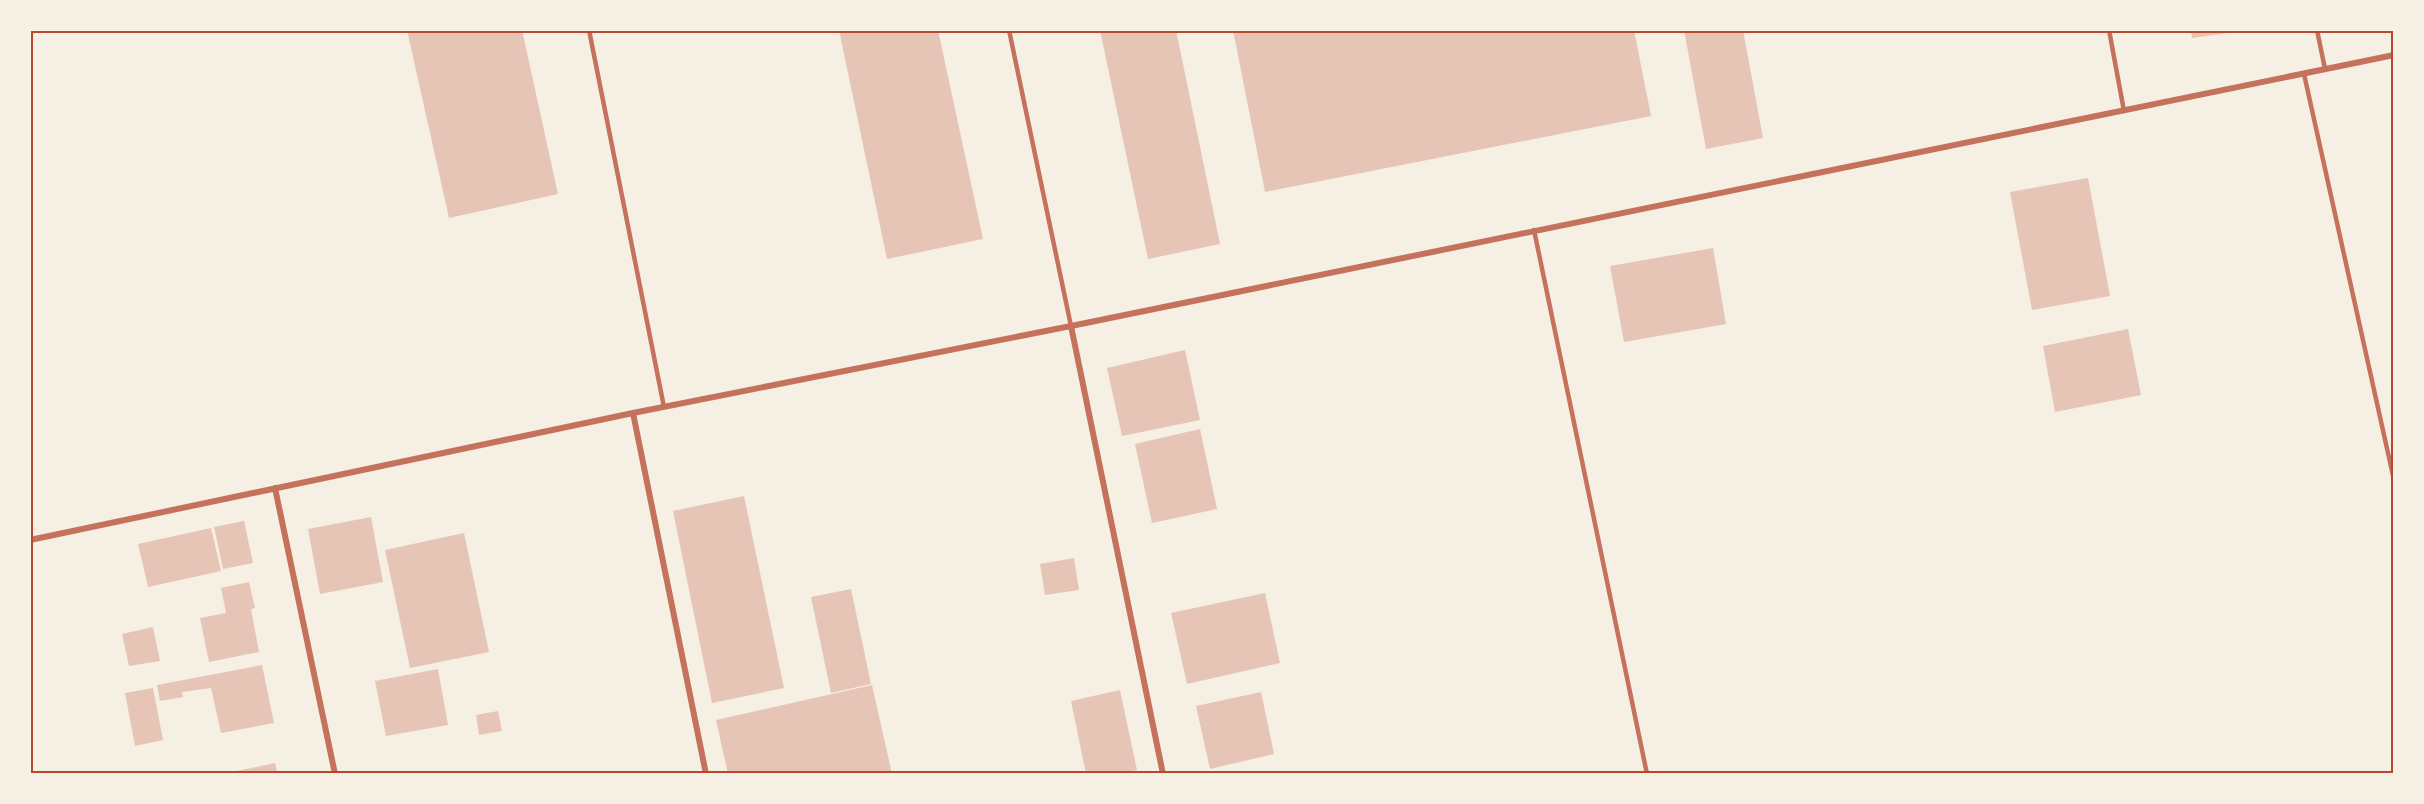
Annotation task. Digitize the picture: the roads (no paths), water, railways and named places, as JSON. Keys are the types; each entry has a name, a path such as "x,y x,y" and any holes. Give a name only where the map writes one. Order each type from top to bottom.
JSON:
{"street":[{"path":"30,540 633,413 1071,326 2394,55"},
{"path":"1071,326 1163,774"},
{"path":"633,413 705,774"},
{"path":"275,488 335,774"}],"lane":[{"path":"589,30 664,407"},
{"path":"1009,30 1071,326"},
{"path":"2109,30 2124,111"},
{"path":"2317,30 2325,69"},
{"path":"2304,74 2394,480"},
{"path":"1534,230 1647,774"}]}
